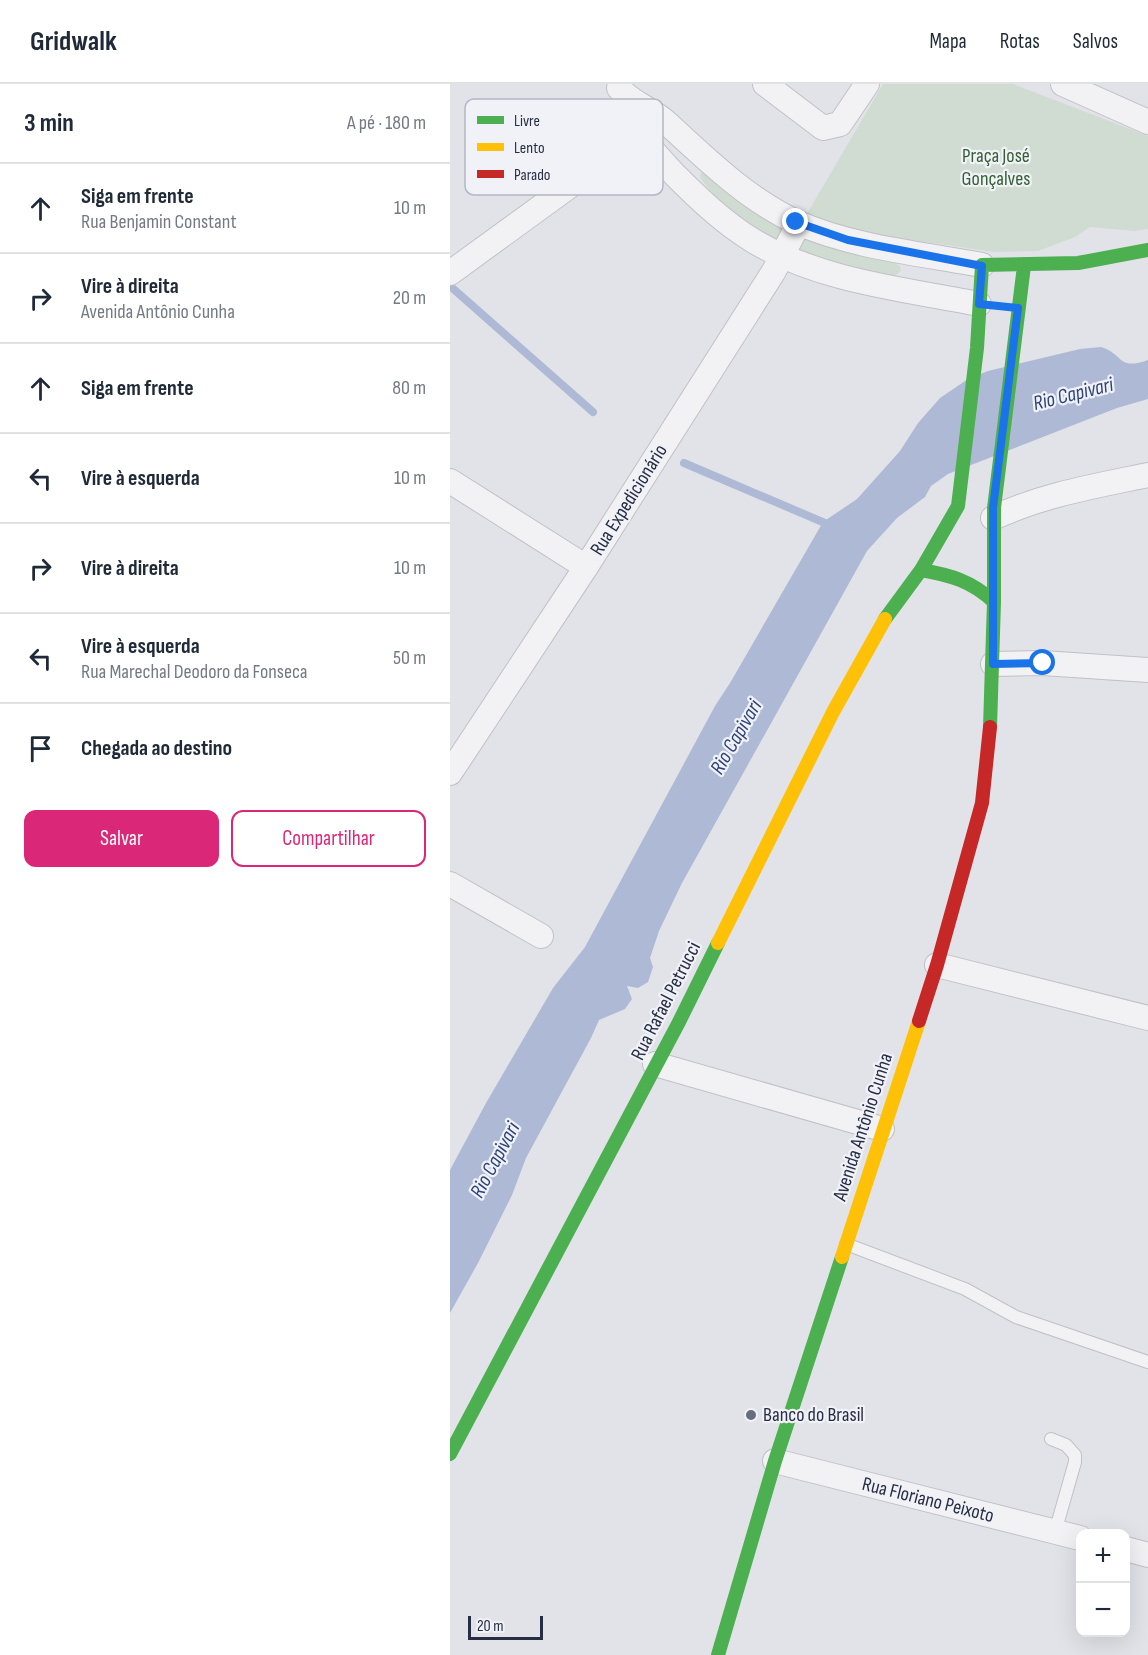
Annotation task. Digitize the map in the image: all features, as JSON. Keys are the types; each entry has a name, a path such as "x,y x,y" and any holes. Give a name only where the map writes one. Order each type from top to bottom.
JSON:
{"street":[{"path":"765,84 823,128 840,124 867,84"},
{"path":"1063,84 1148,122"},
{"path":"621,90 634,99"},
{"path":"664,120 746,192 799,223 848,240 982,266 1078,263 1148,250"},
{"path":"663,160 712,212 752,240 781,255 839,277 984,304 982,266"},
{"path":"460,266 557,195"},
{"name":"Rua Expedicionário","path":"450,772 586,567 767,281 799,223"},
{"path":"1061,276 1078,263"},
{"name":"Avenida Antônio Cunha","path":"718,1655 775,1461 937,965 982,803 990,734 993,664 993,513 1014,349 1013,307 1024,266"},
{"path":"1013,307 1035,295"},
{"name":"Rua Rafael Petrucci","path":"450,1454 689,1001 833,712 876,633 921,570 958,506 984,304"},
{"path":"993,513 1050,496 1148,475"},
{"path":"450,481 586,567"},
{"path":"921,570 974,584 994,602"},
{"path":"993,664 1043,663 1148,670"},
{"path":"450,884 541,936"},
{"path":"937,965 1148,1018"},
{"path":"655,1064 882,1129"},
{"name":"Rua Floriano Peixoto","path":"775,1461 1076,1537"},
{"path":"1130,1551 1148,1555"}],"lane":[{"path":"845,1243 964,1289 1016,1317 1148,1362"},
{"path":"1051,1439 1066,1444 1075,1455 1076,1461 1055,1532"}],"green space":[{"name":"Praça José Gonçalves","path":"883,84 1013,84 1148,136 1148,229 1135,231 1090,227 1075,237 1038,251 994,252 857,235 805,217"},
{"path":"704,169 786,232 799,238 892,261 900,266 901,271 896,275 869,272 797,250 782,243 748,223 726,206 700,177"}],"water":[{"name":"Rio Capivari","path":"1101,347 1126,363 1148,360 1148,399 1117,408 948,474 931,486 925,497 897,518 867,551 682,883 659,931 650,958 653,967 648,982 638,988 627,986 632,999 625,1009 599,1020 526,1158 512,1195 450,1313 450,1170 553,988 585,947 715,706 823,522 857,499 900,451 918,423 940,398 968,379 988,371 1080,349"}],"waterway":[{"path":"450,286 593,412"},
{"path":"684,463 832,526"}],"traffic: fast":[{"path":"885,619 921,570 958,506 977,348 982,265 1078,263 1148,250"},
{"path":"990,727 994,508 1024,266"},
{"path":"921,570 960,580 994,602"},
{"path":"450,1454 679,1022 718,943"},
{"path":"718,1655 775,1461 842,1257"}],"traffic: slow":[{"path":"718,943 833,712 885,619"},
{"path":"842,1257 919,1021"}],"traffic: jam":[{"path":"919,1021 982,803 990,727"}],"place":[{"name":"Banco do Brasil","path":"751,1415"}],"route":[{"path":"796,222 848,240 982,266 979,304 1018,308 993,508 993,664 1043,663"}]}
